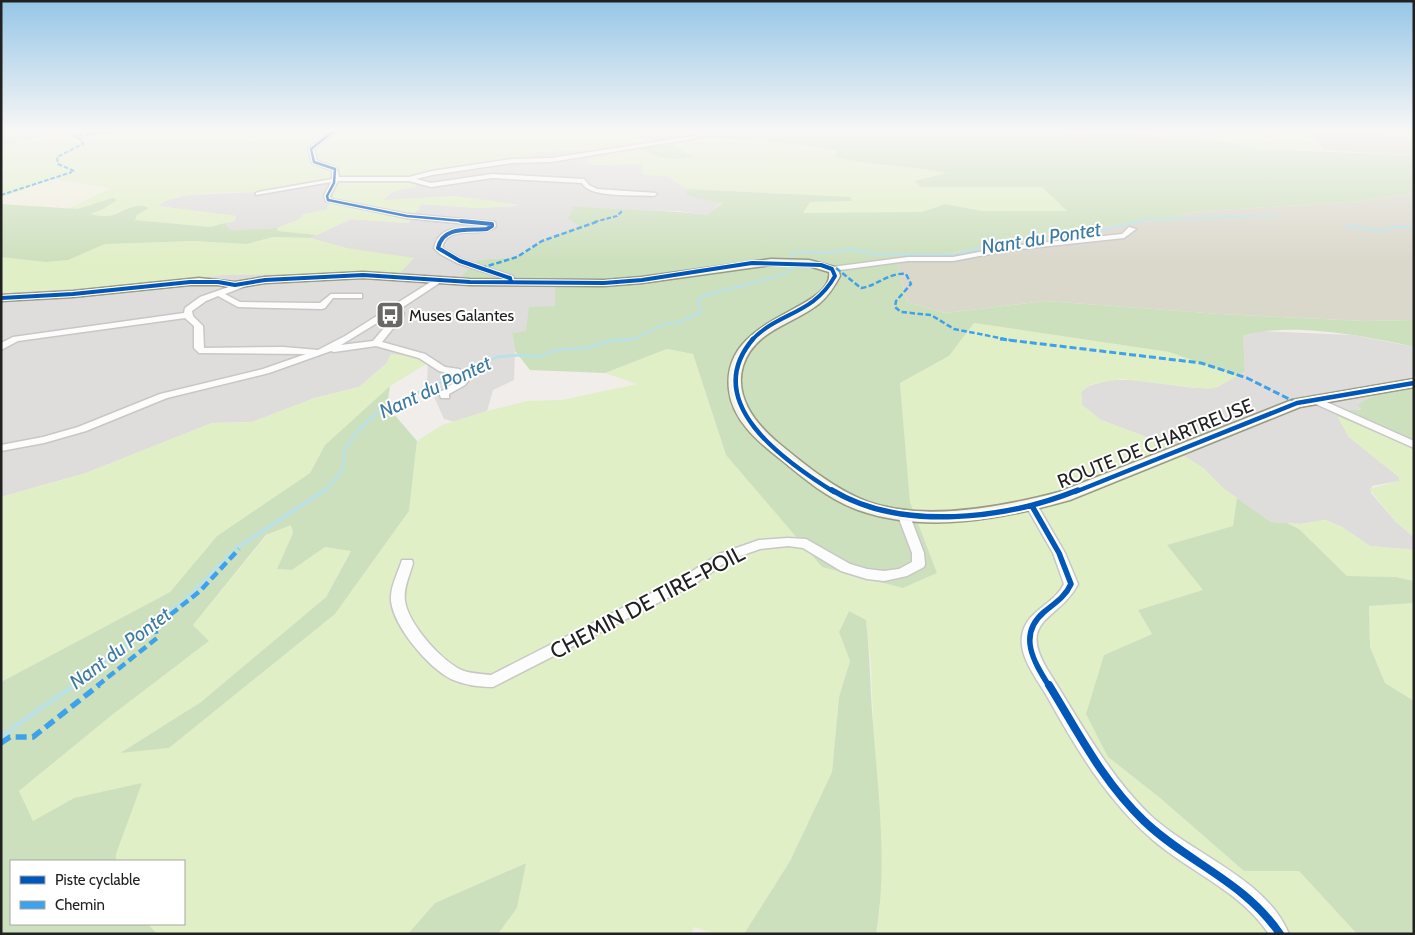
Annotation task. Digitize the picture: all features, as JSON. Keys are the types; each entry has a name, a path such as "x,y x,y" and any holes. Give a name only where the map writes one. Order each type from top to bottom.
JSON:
{"main road":[{"path":"1,298 73,294 190,282 363,275 511,282 628,282 752,263 792,262 832,269"},
{"name":"ROUTE DE CHARTREUSE","path":"832,269 835,273 834,280 821,296 804,308 774,322 760,332 748,345 736,366 734,392 755,429 792,462 843,496 863,506 904,516 953,515 1032,506 1064,496 1275,410 1313,399 1414,383"}],"street":[{"path":"334,174 334,188 327,196 328,200 407,216 492,224 487,229 447,233 441,238 438,248 442,253 452,258 510,278 511,282"},
{"path":"408,179 427,174"},
{"path":"492,176 496,174"},
{"path":"258,194 335,180 408,179 431,185 492,176 584,181 586,186 596,191 654,194"},
{"path":"832,269 908,259 961,258 1011,248 1124,236 1132,229"},
{"path":"1,448 44,440 82,430 164,396 266,371 321,352 348,338 440,280"},
{"path":"218,293 229,281"},
{"path":"189,315 188,310 192,306 247,281"},
{"path":"218,293 238,304 313,306 322,306 331,296 359,296"},
{"path":"376,343 399,316 400,313 395,308"},
{"path":"1,347 16,338 189,315 196,320 199,326 199,348 202,351 283,350 321,352 376,343 422,356 442,369 460,373 466,380 444,396 471,386"},
{"path":"1313,399 1414,444"},
{"path":"1032,506 1060,553 1071,584 1067,595 1037,618 1029,635 1029,645 1035,659 1062,708 1105,777 1123,800 1162,837 1243,890 1267,914 1280,934"},
{"name":"CHEMIN DE TIRE-POIL","path":"408,563 398,601 404,620 421,642 449,670 472,680 493,681 688,581 724,557 759,545 788,542 806,544 846,568 884,576 902,573 919,564 918,553 904,516"}],"shaded area":[{"path":"425,174 643,174 667,176 687,189 686,196 722,202 707,215 679,211 611,210 575,206 581,226 542,241 517,257 477,260 462,277 555,285 555,306 526,332 512,333 515,351 514,380 493,390 487,411 455,422 444,419 427,381 428,363 386,364 359,387 315,398 252,422 212,423 86,473 1,497 1,294 244,271 346,248 310,238 351,219 408,223 421,204 478,208 517,206 455,196 382,201 392,192 416,186 408,176"},
{"path":"53,179 113,188 67,209 1,204 1,198"},
{"path":"328,182 334,183 333,199 326,210 305,214 298,220 277,228 230,230 225,223 235,221 235,216 157,206 167,200 188,195 276,191"},
{"path":"1414,193 1414,320 1364,321 1220,314 1045,301 945,313 907,302 897,264 1047,234 1149,221 1168,221 1189,212 1364,201"},
{"path":"1260,331 1353,335 1414,347 1414,388 1391,391 1358,410 1335,410 1349,437 1399,477 1399,481 1372,486 1371,493 1395,521 1414,537 1414,550 1370,546 1342,527 1325,520 1301,524 1271,522 1224,489 1203,468 1165,444 1101,420 1082,405 1081,392 1085,387 1110,380 1133,380 1195,388 1245,371 1243,336"}],"green space":[{"path":"1,174 426,174 409,176 417,186 392,192 383,200 455,196 521,205 478,208 422,204 408,223 351,219 316,235 278,231 277,228 298,220 304,214 326,210 333,199 334,183 312,184 276,191 213,193 179,197 158,206 236,216 235,221 210,227 134,220 137,215 148,208 130,207 107,216 88,214 113,198 77,209 67,209 112,188 53,179 1,198"},
{"path":"944,174 1414,174 1414,193 1364,201 1189,212 1168,221 1149,221 1047,234 897,264 907,302 945,313 1045,301 1220,314 1364,321 1414,320 1414,347 1328,332 1282,330 1261,332 1243,336 1245,371 1237,376 1169,352 974,323 949,356 900,383 910,502 937,573 903,588 822,567 726,455 693,354 667,349 605,373 530,370 515,351 512,333 526,331 529,307 555,306 555,286 461,277 477,260 517,257 542,241 580,226 568,219 574,206 707,215 722,203 686,196 687,189 851,197 851,201 810,202 803,213 922,212 945,204 982,211 1067,211 1042,187 921,187 914,181"},
{"path":"945,174 915,181 921,187 1043,187 1067,211 982,211 945,204 922,212 802,213 810,202 851,201 788,194 687,189 667,176 643,175"},
{"path":"113,198 117,200 103,209 90,214 106,216 132,207 143,206 149,208 137,215 135,220 210,227 225,223 230,230 277,228 278,231 316,235 310,238 273,237 247,244 194,241 105,244 68,260 46,262 1,257 1,204 77,209"},
{"path":"273,237 310,238 346,248 414,258 400,273 224,275 127,285 1,294 1,257 46,262 68,260 105,244 194,241 247,244"},
{"path":"974,323 1169,352 1237,376 1218,387 1208,389 1121,379 1092,384 1081,392 1082,405 1101,420 1165,444 1203,468 1224,489 1239,499 1237,499 1233,526 1168,545 1204,590 1138,610 1152,634 1104,655 1108,757 1160,798 1244,871 1299,871 1357,934 876,934 880,908 871,665 866,620 849,611 839,632 850,661 839,697 832,772 790,861 744,934 716,934 694,927 691,934 498,934 517,908 525,863 435,903 408,934 157,934 149,925 185,925 185,860 116,860 116,854 74,798 32,822 19,791 112,715 209,641 193,625 267,535 291,524 293,533 278,569 292,570 325,547 351,550 326,597 201,702 121,752 169,748 335,614 409,511 417,441 442,425 487,411 527,401 562,400 637,384 605,373 667,349 693,354 726,455 903,588 937,573 910,502 900,383 949,356"},
{"path":"391,354 413,356 428,363 390,386 325,445 310,473 217,536 170,592 1,682 1,497 86,473 212,423 252,422 315,398 359,387 386,364"},
{"path":"390,386 387,406 417,441 409,511 335,614 169,748 120,753 201,702 326,597 351,551 325,547 292,570 277,569 293,533 291,525 266,535 193,625 209,641 112,715 19,791 33,821 74,798 142,783 116,854 116,860 10,860 10,925 149,925 157,934 1,934 1,682 170,592 217,536 310,473 325,445"},
{"path":"1414,388 1414,449 1337,416 1334,410 1358,410 1361,409 1358,405 1377,395"},
{"path":"1337,416 1414,449 1414,537 1395,521 1369,489 1399,481 1399,477 1349,437"},
{"path":"1237,498 1271,522 1287,523 1299,529 1347,576 1396,577 1414,581 1414,603 1369,606 1370,647 1385,683 1414,701 1414,934 1357,934 1299,871 1244,871 1160,798 1108,757 1086,714 1104,655 1152,634 1138,610 1203,590 1167,545 1233,526"},
{"path":"1325,520 1342,527 1370,546 1414,550 1414,581 1396,577 1347,576 1299,529 1287,523 1301,524"},
{"path":"1414,603 1414,701 1385,683 1370,647 1369,606"},
{"path":"849,611 866,620 882,855 880,908 876,934 744,934 790,861 832,772 839,697 850,661 839,632"},
{"path":"526,863 517,908 498,934 408,934 435,903"}],"waterway":[{"name":"Nant du Pontet","path":"1135,222 1144,220 1277,215"},
{"name":"Nant du Pontet","path":"634,339 664,324 677,323 701,312 698,300 704,296 781,275 791,270 791,255 795,252 827,253 851,249 875,254 955,255 977,249 994,241 1037,237 1066,238 1140,221"},
{"name":"Nant du Pontet","path":"1347,226 1383,231 1395,227 1414,227"},
{"name":"Nant du Pontet","path":"324,492 343,470 344,451 360,428 382,409 497,357 519,355 539,357 555,350 586,348 608,341 634,339"},
{"name":"Nant du Pontet","path":"619,340 634,339"},
{"name":"Nant du Pontet","path":"74,686 191,595 238,547 325,490"},
{"name":"Nant du Pontet","path":"1,736 75,685"}],"marked path":[{"path":"1,195 67,174"},
{"path":"481,268 517,257 542,241 581,226 617,216 623,210"},
{"path":"836,268 861,288 873,285 894,274 906,274 911,284 896,301 895,307 901,312 931,315 954,329 992,338 1201,363 1247,378 1297,403"},
{"path":"1,743 10,737 33,737 157,638 155,627 200,591 239,549"}],"cycle path":[{"path":"336,174 333,186 327,196 328,200 407,216 492,224 487,229 450,232 440,240 438,248 442,253 450,257 510,278 511,282"},
{"path":"1,298 73,294 190,282 218,282 235,285 265,280 363,275 470,282 604,283 642,280 752,263 821,265 832,269 835,276 827,290 815,302 754,338 743,351 736,368 735,380 739,403 757,432 828,488 863,506 910,516 963,515 1017,508 1042,502 1064,496 1297,403 1414,383"},
{"path":"1032,506 1059,553 1071,584 1062,598 1036,620 1029,635 1030,650 1041,673 1088,752 1129,805 1161,836 1226,879 1256,903 1269,917 1280,934"}],"place":[{"name":"Muses Galantes","path":"390,315"}]}
